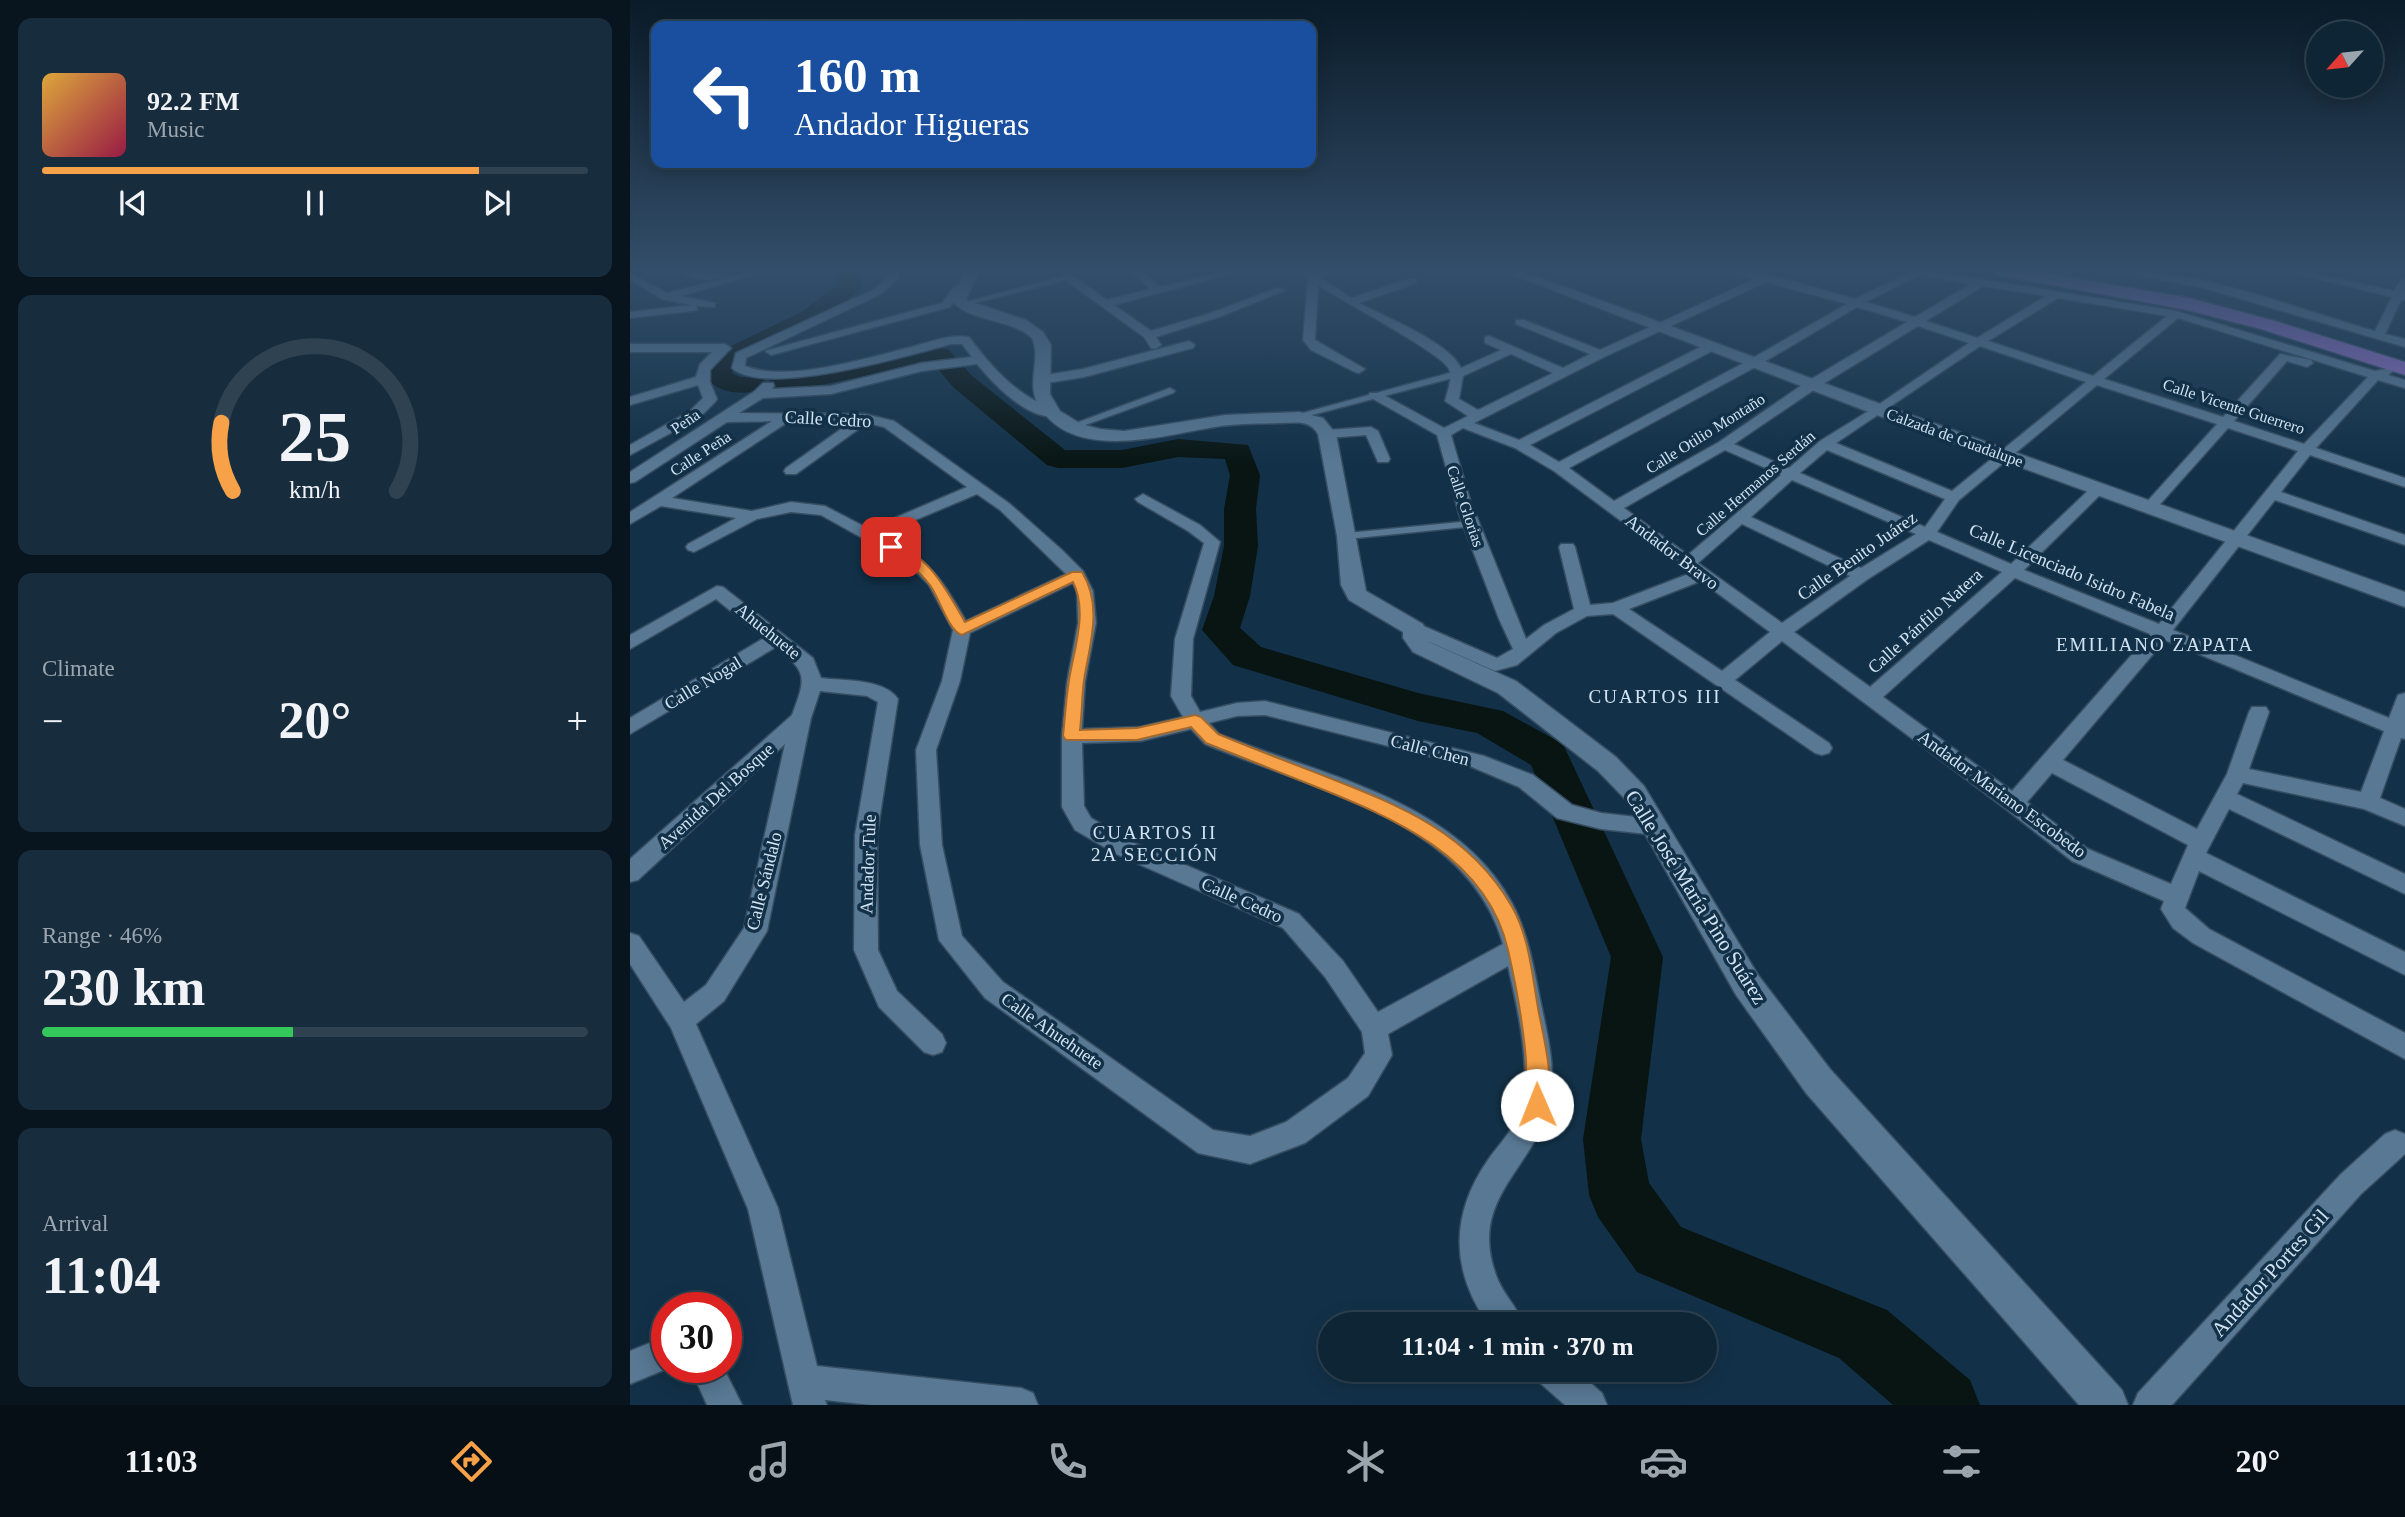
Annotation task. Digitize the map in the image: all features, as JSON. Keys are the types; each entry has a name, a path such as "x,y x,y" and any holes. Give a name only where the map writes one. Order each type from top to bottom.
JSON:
{"highway":[{"path":"2300,336 2405,370"},
{"path":"2343,336 2405,355"}],"street":[{"path":"784,336 740,356 738,369 744,373 764,376 823,370 951,340 965,340 1014,396 1033,408 1051,413 1073,426 1104,435 1132,436 1223,420 1293,417 1457,374 1511,351"},
{"path":"738,360 830,336"},
{"path":"1039,336 1044,349 1041,391 1051,413"},
{"path":"1149,336 1158,352"},
{"path":"1309,336 1315,347 1359,369"},
{"path":"1411,336 1435,349 1452,364 1457,374 1452,401 1480,416"},
{"path":"1554,336 1600,354"},
{"path":"1376,396 1444,433 1640,336"},
{"name":"Calzada de Guadalupe","path":"1685,336 1880,410 2405,600"},
{"path":"1559,468 1800,336"},
{"name":"Calle Otilio Montaño","path":"1613,508 1724,445 1813,384 1897,336"},
{"name":"Calle Vicente Guerrero","path":"1958,336 2308,448 2405,483"},
{"name":"Calle Hermanos Serdán","path":"1583,611 1616,608 1695,570 1741,518 1825,444 1989,336"},
{"name":"Calle Benito Juárez","path":"1723,680 1782,632 1862,575 1929,533 1954,497 2149,336"},
{"path":"2244,336 2375,377 2405,370"},
{"path":"2384,336 2405,343"},
{"path":"1489,340 1563,373"},
{"path":"1040,380 1084,373 1188,345"},
{"path":"1520,445 1712,346"},
{"path":"630,348 725,348 710,358 701,374 710,399 695,414 630,451"},
{"path":"2149,508 2284,356 2405,384"},
{"path":"760,394 831,390 922,367 980,360"},
{"path":"760,394 768,386 764,376"},
{"path":"2014,803 2161,633 2308,448 2375,377"},
{"path":"630,401 701,380"},
{"path":"1073,426 1170,391"},
{"name":"Peña","path":"630,479 760,394"},
{"name":"Calle Peña","path":"630,519 788,416"},
{"path":"1293,417 1317,422 1327,434 1371,431 1383,459"},
{"name":"Calle Cedro","path":"720,418 865,418 888,424 1005,507 1077,575 1085,591 1087,622 1076,682 1072,736 1073,807 1083,824 1124,848 1291,921 1334,969 1374,1028"},
{"path":"791,471 865,418"},
{"name":"Andador Bravo","path":"1464,424 1520,445 1559,468 1871,697"},
{"name":"Calle Glorias","path":"1444,433 1449,460 1471,524 1513,633 1524,650"},
{"name":"Calle José María Pino Suárez","path":"1327,434 1348,536 1352,585 1357,595 1415,629 1495,665 1510,661 1524,650"},
{"path":"1825,444 1954,497"},
{"name":"Calle Licenciado Isidro Fabela","path":"1724,445 2013,571 2400,730"},
{"path":"868,534 978,488"},
{"name":"Calle Pánfilo Natera","path":"1871,697 2013,571 2098,489"},
{"path":"2273,494 2405,540"},
{"path":"1143,499 1194,528 1212,542 1184,639 1181,696 1195,721 1212,738 1391,809 1439,838 1475,869 1504,910 1517,949 1537,1060 1537,1105 1521,1140 1486,1190 1471,1236 1479,1274 1498,1312"},
{"path":"659,501 752,516"},
{"path":"694,547 752,516 791,508 824,511 913,559 936,583 962,630 1077,575"},
{"path":"1741,518 1862,575"},
{"path":"1348,536 1471,524"},
{"path":"1524,650 1550,629 1583,611 1567,547"},
{"name":"Ahuehuete","path":"630,643 717,590 806,662 813,684"},
{"path":"1616,608 1822,748"},
{"name":"Calle José María Pino Suárez","path":"1415,629 1414,638 1421,647 1507,687 1606,764 1635,793 1747,985 1818,1081 2107,1405"},
{"name":"Calle Ahuehuete","path":"962,630 951,681 926,750 931,845 951,940 994,990 1208,1143 1250,1150 1295,1133 1358,1087 1379,1055 1374,1028"},
{"name":"Calle Nogal","path":"630,727 776,639"},
{"path":"801,718 813,684"},
{"name":"Andador Tule","path":"813,684 871,690 888,699 866,835 866,950 888,999 933,1043"},
{"name":"Andador Mariano Escobedo","path":"1871,697 2080,855 2178,897"},
{"path":"2368,802 2400,730 2405,700"},
{"name":"Calle Chen","path":"1072,736 1137,734 1195,721 1238,707 1265,708 1477,761 1526,781 1565,812 1601,821 1656,826"},
{"path":"2259,712 2237,774 2197,849 2174,909 2180,921 2223,949 2405,1047"},
{"name":"Avenida Del Bosque","path":"630,873 801,718"},
{"name":"Calle Sándalo","path":"681,1020 715,993 755,931 801,718"},
{"path":"2050,763 2197,849 2405,964"},
{"path":"2237,774 2368,802 2405,818"},
{"path":"2224,797 2405,885"},
{"path":"630,943 681,1020 763,1208 807,1393 1021,1405"},
{"path":"1374,1028 1517,949"},
{"name":"Andador Portes Gil","path":"2150,1405 2351,1184 2395,1144"},
{"path":"630,1368 651,1359"},
{"path":"1564,1382 1590,1405"},
{"path":"714,1383 724,1405"}],"waterway":[{"path":"754,384 736,385 718,376 722,360 771,336"},
{"path":"781,383 797,382 924,354 939,354 962,381 1058,459 1122,459 1178,448 1238,451 1245,475 1240,509 1241,546 1232,596 1221,630 1247,656 1418,707 1488,721 1548,755 1637,957 1612,1139 1620,1195 1659,1250 1863,1334 1945,1405"}],"district":[{"name":"EMILIANO ZAPATA","path":"2155,644"},
{"name":"CUARTOS III","path":"1655,696"},
{"name":"CUARTOS II 2A SECCIÓN","path":"1155,843"}],"route":[{"path":"891,547 913,559 936,583 962,630 1077,575 1085,591 1087,622 1076,682 1072,736 1137,734 1195,721 1212,738 1234,749 1391,809 1439,838 1475,869 1504,910 1517,949 1537,1060 1537,1105"}]}
